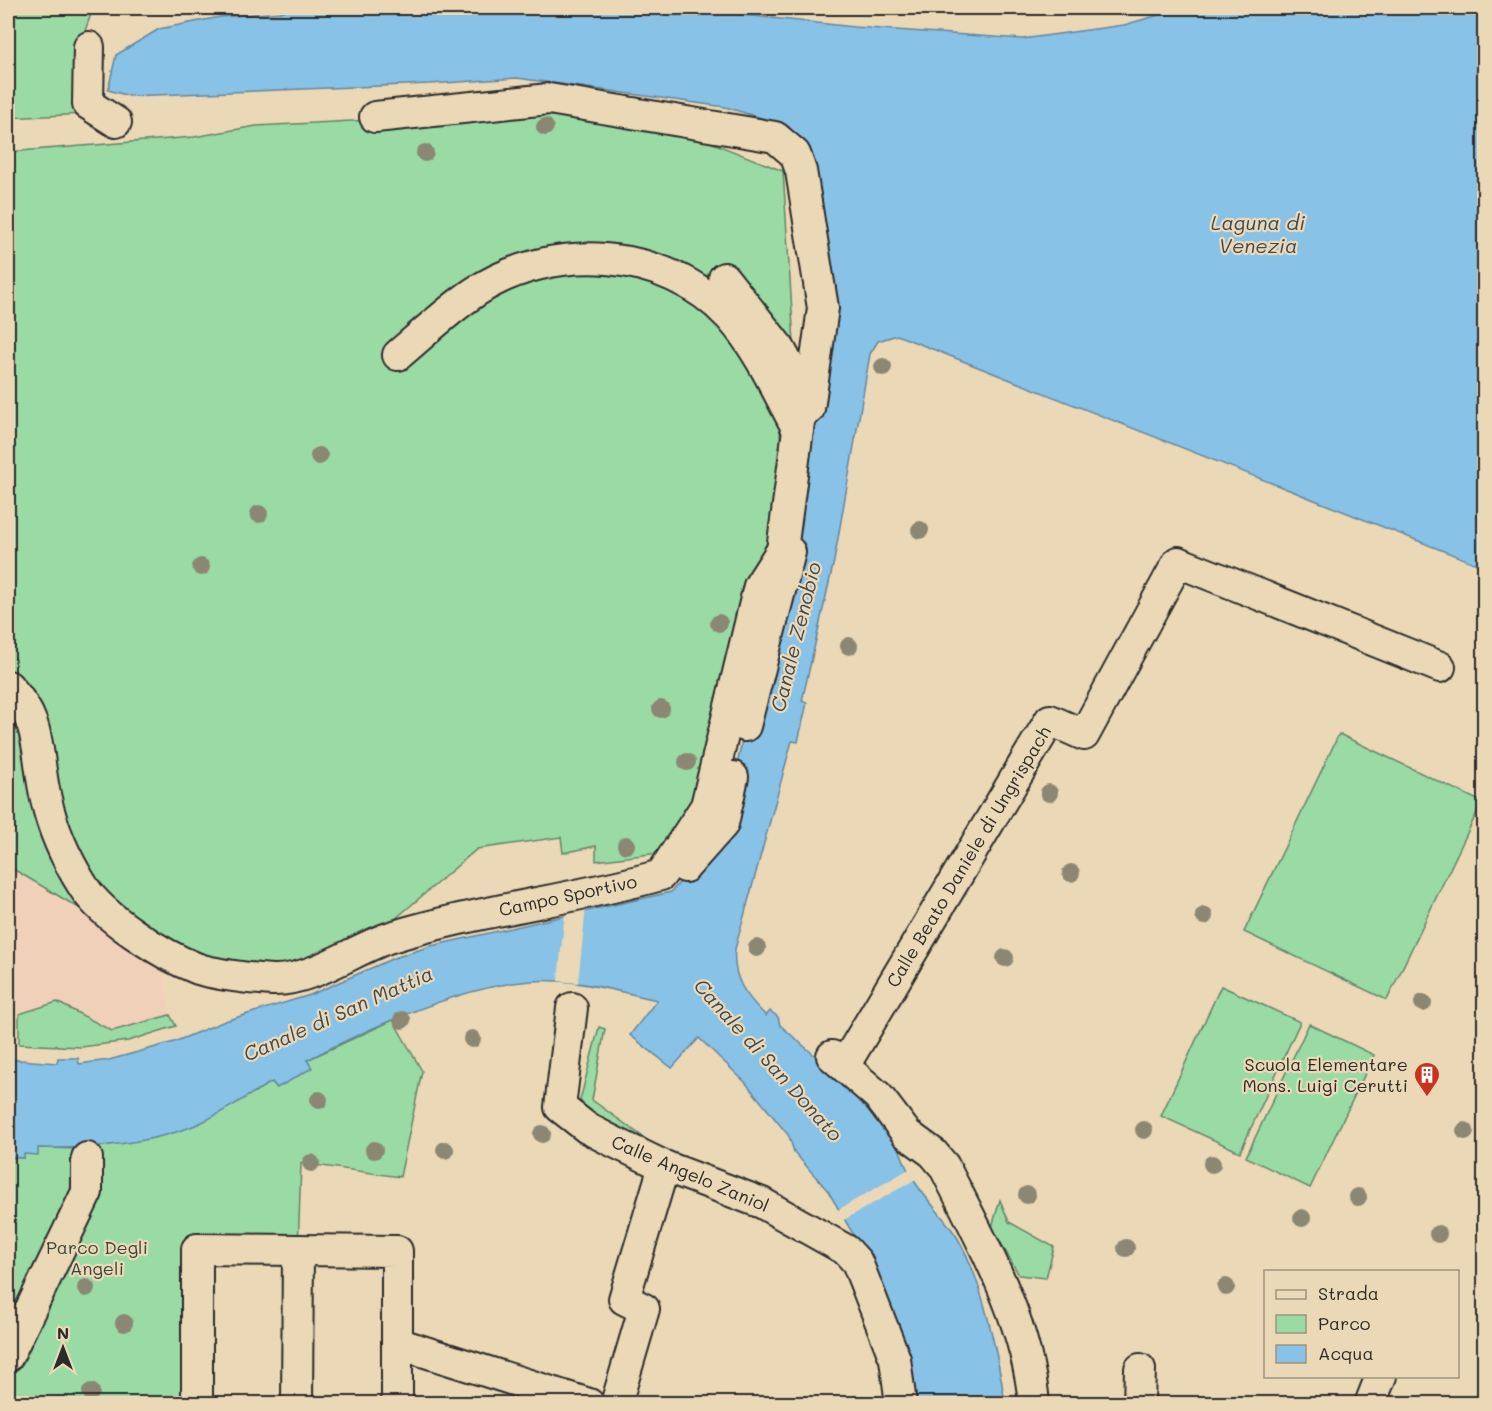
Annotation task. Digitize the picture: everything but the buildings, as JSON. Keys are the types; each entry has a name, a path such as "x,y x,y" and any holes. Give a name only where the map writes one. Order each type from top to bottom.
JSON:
{"street":[{"path":"89,46 88,104 116,122"},
{"path":"375,117 549,99 775,137 795,154 801,171 823,308 790,551 747,723 742,728 731,770 733,778 723,824 668,886 620,896 619,887"},
{"path":"398,355 474,292 497,279 552,261 602,257 623,260 672,276 729,316 759,357 798,430"},
{"name":"Campo Sportivo","path":"8,686 24,704 39,745 45,797 57,838 84,889 126,930 197,969 274,980 318,970 390,938 572,901 661,875 706,806 759,586 782,550 798,430 802,392 780,349 724,278"},
{"name":"Calle Beato Daniele di Ungrispach","path":"1034,1404 1031,1369 1000,1281 934,1162 838,1061 1050,720 1083,735 1178,562 1440,668"},
{"name":"Calle Angelo Zaniol","path":"572,1008 560,1107 587,1128 664,1166 762,1203 817,1228 846,1250 857,1262 895,1359 901,1404"},
{"path":"8,1356 87,1192 87,1158"},
{"path":"616,1404 644,1309 624,1299 664,1166"},
{"path":"197,1404 197,1249 397,1251 397,1404"},
{"path":"297,1404 298,1250"},
{"path":"397,1343 523,1394 589,1404"},
{"path":"1139,1404 1140,1369"},
{"path":"1370,1404 1381,1378"}],"shaded area":[{"path":"8,866 162,962 170,1015 112,1031 57,1002 19,1014 8,1012"}],"green space":[{"path":"8,8 93,8 83,37 83,114 8,118"},
{"path":"582,109 642,115 783,171 794,343 753,360 780,425 781,473 770,551 696,802 666,852 596,861 596,846 563,853 561,837 477,849 381,931 348,949 288,964 251,967 220,963 162,942 81,871 8,674 8,152 194,137 256,126"},
{"path":"12,702 29,740 43,831 79,908 8,866 8,758 12,730 8,711"},
{"path":"1339,734 1482,802 1387,1000 1244,932"},
{"path":"1221,986 1300,1022 1240,1152 1161,1116"},
{"path":"57,1002 112,1031 170,1015 176,1026 128,1041 81,1047 19,1044 19,1014"},
{"name":"Parco Degli Angeli","path":"393,1020 422,1071 400,1177 301,1163 298,1250 186,1246 185,1403 8,1403 8,1157 24,1158 23,1154 38,1148 87,1149 161,1135 200,1123 272,1081 276,1087 311,1067 307,1060"},
{"path":"1309,1024 1374,1055 1310,1188 1246,1157"},
{"path":"599,1027 605,1029 592,1100 650,1142 647,1148 592,1119 580,1100"},
{"path":"1000,1200 1009,1222 1054,1247 1046,1278 1019,1275 992,1227"}],"water":[{"name":"Laguna di Venezia","path":"292,8 680,8 854,27 1022,39 1124,25 1183,8 1484,8 1484,567 897,335 878,341 870,354 834,561 802,701 807,703 798,742 792,741 735,949 736,969 742,986 759,1009 766,1016 770,1011 778,1017 780,1025 857,1094 884,1123 897,1143 910,1174 957,1237 966,1254 981,1295 998,1363 1005,1403 909,1403 856,1239 828,1191 794,1152 789,1136 745,1082 699,1038 672,1068 630,1035 657,1000 595,986 558,981 528,981 463,994 363,1032 307,1060 312,1068 277,1088 272,1082 218,1114 182,1130 121,1144 38,1148 38,1155 24,1154 24,1158 10,1157 8,1152 8,1059 57,1063 58,1058 78,1058 79,1064 109,1060 174,1042 225,1021 310,995 394,958 431,946 671,892 727,829 736,770 827,322 800,142 788,126 725,107 517,78 430,84 129,96 108,90 116,55 159,29 220,17 280,12"}],"pier":[{"path":"586,907 578,983 558,981 565,911"},
{"path":"911,1168 916,1179 842,1221 836,1211"}],"place":[{"name":"Scuola Elementare Mons. Luigi Cerutti","path":"1427,1098"}],"water label":[{"name":"Canale Zenobio","path":"796,637"},
{"name":"Canale di San Mattia","path":"338,1014"},
{"name":"Canale di San Donato","path":"768,1060"}]}
